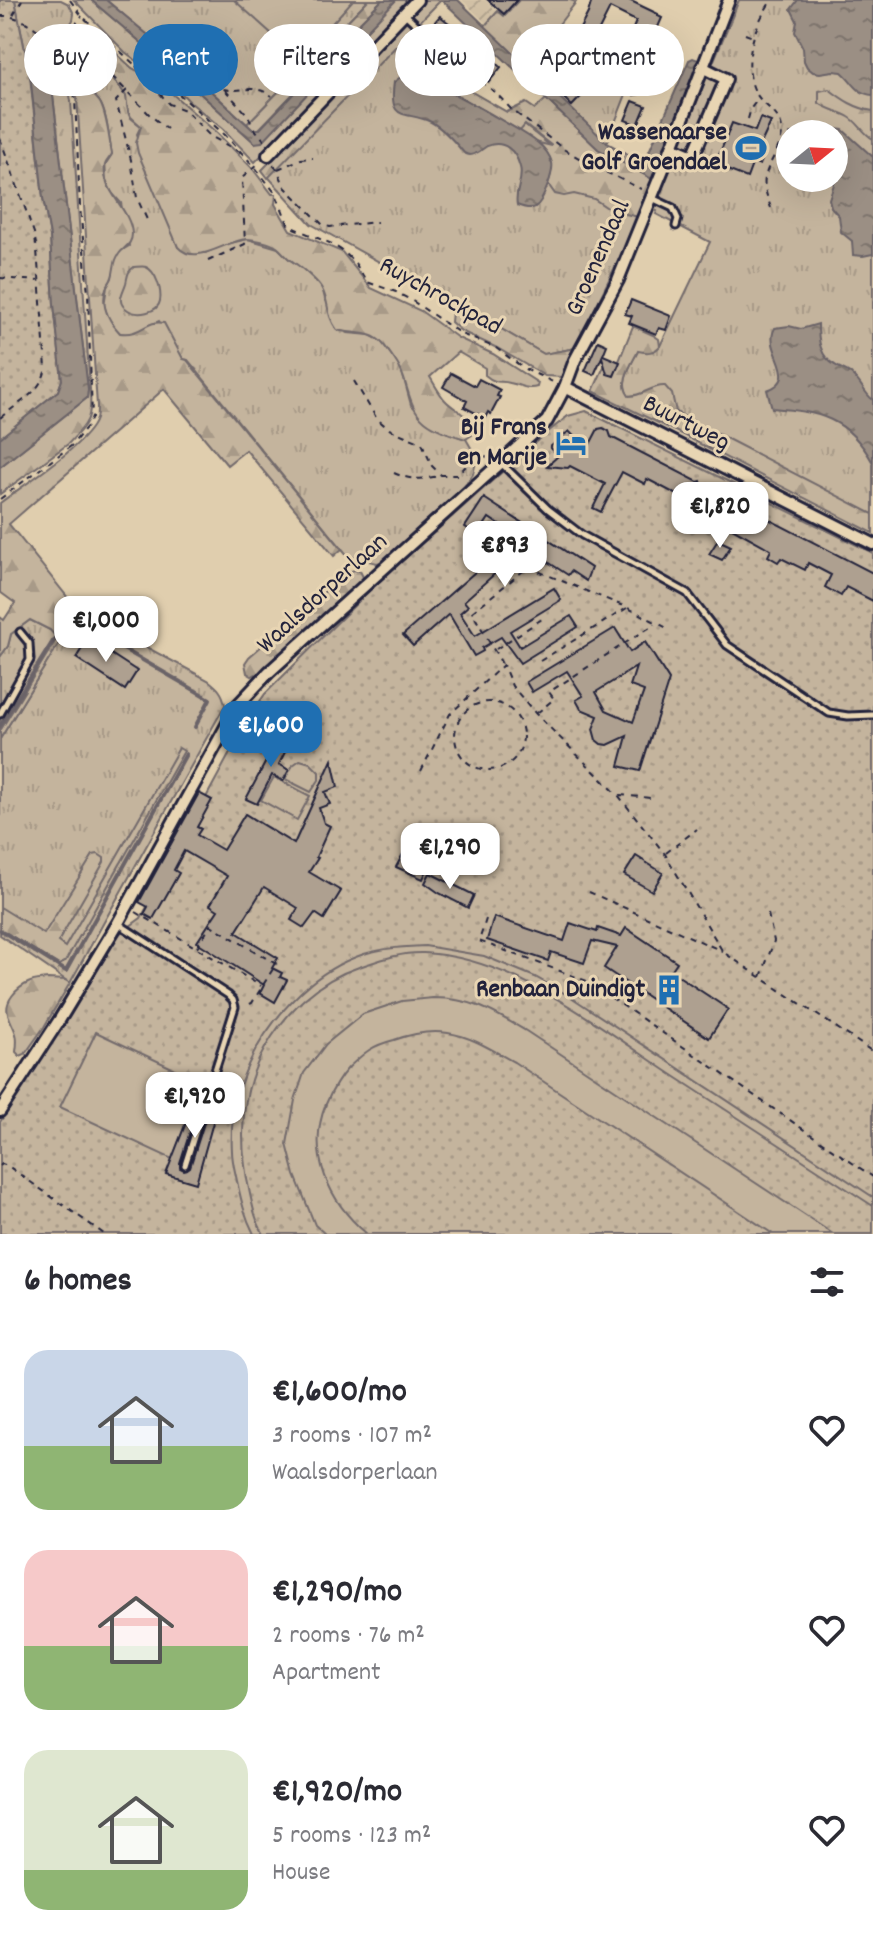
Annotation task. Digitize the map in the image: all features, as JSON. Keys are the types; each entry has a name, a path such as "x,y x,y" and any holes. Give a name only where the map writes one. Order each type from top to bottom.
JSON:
{"street":[{"path":"269,158 417,0"},
{"name":"Groenendaal","path":"565,387 575,360 618,280 729,0"},
{"path":"672,147 693,156 726,79 702,67"},
{"name":"Waalsdorperlaan","path":"0,1111 118,923 238,705 269,672 547,421 565,387"},
{"name":"Buurtweg","path":"565,387 873,544"}],"lane":[{"path":"405,13 416,24"},
{"path":"651,196 673,208 678,219 676,226"},
{"path":"500,464 548,509 582,535 687,593 727,645 829,713 873,715"},
{"path":"0,714 30,660 29,643 20,632"},
{"path":"238,705 254,712"},
{"path":"118,923 228,995 235,1007 185,1165"}],"path":[{"path":"13,16 22,0"},
{"name":"Ruychrockpad","path":"70,0 82,16 133,63"},
{"path":"771,208 764,181 782,136 782,127 779,119 759,98 750,71 754,38 764,10 772,0"},
{"path":"0,16 13,16 27,24"},
{"path":"76,24 82,16"},
{"path":"745,34 754,38"},
{"path":"117,80 167,129"},
{"path":"127,90 116,101 137,198 149,224"},
{"path":"495,92 512,110 565,150 651,196"},
{"path":"0,499 71,446 92,417 75,96"},
{"path":"162,96 169,104 185,110 210,136 243,154"},
{"name":"Ruychrockpad","path":"181,96 255,167 276,194 289,226 344,252 367,282 396,292 461,334 496,348 525,369 565,387"},
{"path":"230,96 265,141"},
{"path":"748,119 751,108 759,98"},
{"path":"0,138 34,233 46,368 43,380 35,391 0,418"},
{"path":"269,158 285,187 323,225 377,222"},
{"path":"277,169 301,159 313,158"},
{"path":"208,261 245,244 242,178 255,167"},
{"path":"0,278 39,281"},
{"path":"354,381 377,419 389,429 422,443 432,466 441,475"},
{"path":"394,473 408,479 457,475 471,461 484,456 500,464"},
{"path":"667,628 628,608 528,567 472,612 495,649 512,686 618,795 665,854 723,952"},
{"path":"540,661 628,608"},
{"path":"495,649 542,619"},
{"path":"536,714 554,699 549,692 656,623"},
{"path":"421,771 450,714 503,665"},
{"path":"489,701 503,704 515,713 523,725 524,740 520,753 510,764 497,770 482,770 469,765 459,754 455,740 456,726 463,713 489,701"},
{"path":"618,795 651,798"},
{"path":"665,854 697,829"},
{"path":"589,892 723,952 873,1052"},
{"path":"127,907 262,986"},
{"path":"761,978 774,941 768,914"},
{"path":"486,919 479,941 587,981 873,1177"},
{"path":"197,947 211,925 276,964 252,1003 235,1007"},
{"path":"0,1166 8,1166 104,1234"}],"shaded area":[{"path":"462,0 485,0 497,11 486,23"}],"green space":[{"path":"0,0 15,0 24,46 24,96 32,96 50,236 62,380 58,391 0,438"},
{"path":"15,0 61,0 69,4 74,14 70,24 24,24 24,46"},
{"path":"74,0 91,0 133,36 133,58 117,44 117,24 98,24"},
{"path":"106,0 368,0 345,24 254,24 254,96 274,96 247,124 216,96 238,96 238,24 135,24"},
{"path":"234,0 353,0 331,24 261,24"},
{"path":"368,0 382,0 358,24 345,24"},
{"path":"396,0 413,0 379,35 379,24 373,24"},
{"path":"424,0 441,0 418,24 401,24"},
{"path":"519,0 576,2 559,24 511,24 511,57 495,42 495,24 486,24 498,11 504,16"},
{"name":"Wassenaarse Golf Groendael","path":"739,0 873,0 873,521 709,442 709,449 687,437 693,433 638,395 629,396 625,379 638,350 645,352 660,346 710,242 656,214 657,211 652,209"},
{"path":"395,30 395,47 379,64 379,47"},
{"path":"391,41 395,44 395,96 478,96 513,116 639,217 576,348 544,354 311,224 262,170 336,96 379,96 379,53"},
{"path":"117,54 133,69 133,96 175,96 252,168 272,194 276,194 275,204 290,230 342,252 371,288 421,311 458,338 493,354 538,383 537,387 492,380 485,375 485,368 458,352 430,377 445,400 467,418 472,435 466,439 444,432 420,416 401,371 385,346 370,335 337,330 320,285 277,247 247,239 202,254 185,252 178,247 138,153 136,143 141,126 131,117 126,96 119,86"},
{"path":"117,84 124,92 130,117 141,126 137,134 178,247 205,253 248,239 278,248 322,287 325,299 348,333 370,335 381,341 401,368 411,405 443,431 466,439 477,458 473,474 463,488 381,562 348,556 188,360 183,359 159,321 131,335 120,333 109,321 104,305 107,287 119,252 129,246 121,203 106,180 105,165 112,154 99,101 94,96 117,96"},
{"path":"829,89 860,108 873,111 873,139 852,119 819,103 819,91"},
{"path":"53,96 70,96 71,101 88,389"},
{"path":"94,96 102,106 112,154 106,164 107,183 127,216 132,234 129,243 117,257 104,295 109,318 120,333 134,332 153,323 164,323 183,359 187,360 342,549 334,556 246,450 227,465 164,389 9,524 73,604 92,618 84,631 61,640 0,739 0,731 57,638 50,630 30,620 11,634 8,646 0,657 0,617 4,620 15,603 0,592 0,503 68,452 91,429 97,416 77,97"},
{"path":"184,96 203,96 255,143 301,96 319,96 255,162 223,129"},
{"path":"274,96 291,96 259,129 252,129 247,124"},
{"path":"333,96 348,96 268,178 262,170"},
{"path":"459,96 479,96 507,112 526,103 535,109 546,99 598,149 654,180 639,217 612,211 594,199 574,194 555,194 548,184 551,162 539,143 552,146 525,125 520,131"},
{"path":"581,96 625,96 607,143 569,108"},
{"path":"134,267 150,269 158,282 160,301 151,311 132,312 122,304 128,274"},
{"path":"453,301 544,354 576,348 562,377 545,376 461,331 451,322"},
{"path":"633,326 659,339 660,346 650,352 638,351 627,373 626,391 629,396 634,396 665,386 672,394 676,412 696,423 693,433 687,437 593,391 606,362 617,366"},
{"path":"88,389 88,420 81,430 68,444 0,494 0,467 87,398"},
{"path":"586,411 873,553 873,1234 0,1234 0,1122 119,934 141,918 250,716 265,694 371,589 538,440 568,416"},
{"path":"716,433 873,514 873,533 709,449 710,440"},
{"path":"360,571 363,577 360,583 263,671 252,676 247,673 245,663 249,657 346,573"},
{"path":"92,618 208,680 219,690 225,705 70,983 0,935 0,739 61,640 84,631"},
{"path":"30,620 50,630 58,638 0,731 0,657 8,646 11,634"},
{"path":"179,748 184,751 65,962 59,965 0,929 0,907 44,934 93,855 98,854 104,862 58,942 65,947"},
{"path":"300,760 310,763 319,772 319,780 311,792 285,779"},
{"path":"274,777 310,796 297,820 261,800"},
{"name":"Renbaan Duindigt","path":"425,946 484,956 535,977 571,997 873,1197 873,1206 554,997 491,967 458,958 415,953 375,962 330,980 305,998 273,1034 256,1065 244,1120 246,1176 255,1215 264,1234 254,1234 234,1166 232,1128 240,1085 259,1044 285,1008 330,970 371,952"},
{"path":"48,979 70,983 44,1027 25,1054 20,1056 16,1052 16,1035 8,1014 8,1004 24,985"},
{"name":"Renbaan Duindigt","path":"433,998 471,1003 526,1031 833,1234 773,1234 514,1062 466,1038 434,1032 407,1036 374,1047 348,1068 333,1089 320,1122 320,1158 332,1192 367,1234 325,1234 315,1225 295,1175 287,1144 295,1100 304,1073 326,1044 363,1014 402,1001"},
{"path":"96,1032 202,1082 172,1159 60,1107"}],"water":[{"path":"91,0 106,0 135,24 133,36"},
{"path":"382,0 396,0 373,24 358,24"},
{"path":"442,0 458,0 483,24 467,24"},
{"path":"798,0 873,0 873,95 859,90 842,72 813,72 807,67 795,32 797,21 791,9"},
{"path":"495,36 511,51 511,66 495,51"},
{"path":"689,60 701,61 654,180 598,149 543,96 558,96 607,143 644,163 673,96 684,96 684,71"},
{"path":"394,82 395,96 458,96 534,140 552,163 547,186 538,204 530,208 517,205 521,172 516,156 508,148 493,144 475,154 464,153 436,125 396,110 393,95"},
{"path":"32,96 53,96 88,389 87,398 0,467 0,438 58,391 62,380 50,236"},
{"path":"203,96 216,96 252,129 260,129 291,96 305,96 262,142 255,143"},
{"path":"848,134 873,157 873,254 853,255 852,241 841,232 839,216 829,199 831,192 848,192"},
{"path":"818,324 823,353 830,362 855,378 873,400 873,463 853,436 831,420 804,412 772,408 767,390 782,378 773,345 775,328 789,326 801,329"}],"building":[{"path":"488,0 517,0 504,14"},
{"path":"592,0 629,0 662,18 659,24 635,24 636,21 610,8 602,24 582,24"},
{"path":"440,16 450,24 433,24"},
{"path":"562,96 582,96 572,106"},
{"path":"633,101 646,106 638,125 625,120"},
{"name":"Wassenaarse Golf Groendael","path":"760,118 771,122 757,152 764,155 760,165 753,162 747,178 715,165 732,123 755,131"},
{"path":"631,300 671,316 666,330 659,328 656,334 629,323 632,316 625,314"},
{"path":"598,341 607,345 603,355 620,362 614,376 607,374 602,357 594,375 585,371"},
{"path":"451,373 475,386 479,379 500,390 497,396 500,397 491,414 488,412 485,418 464,407 467,401 443,387"},
{"path":"598,429 609,431 611,437 701,481 702,485 873,573 873,601 846,587 841,596 825,587 831,575 808,563 805,570 781,558 778,562 768,556 771,550 712,517 710,512 647,479 645,484 622,472 601,512 593,508 605,484 570,466 547,466 558,456 550,447 569,431 587,450"},
{"path":"484,498 591,568 586,581 571,571 568,575 531,551 522,559 517,554 464,601 468,606 460,613 475,636 554,588 561,600 510,631 520,647 571,616 578,627 520,663 501,637 474,656 449,614 413,646 403,635 516,536 489,518 478,535 465,527"},
{"path":"718,540 731,546 722,560 709,554"},
{"path":"615,628 630,652 645,642 669,680 640,771 619,766 627,736 608,745 596,740 593,729 598,716 581,709 576,700 583,696 567,671 532,692 526,682","holes":["636,667 630,686 644,691 633,722 606,710 596,692"]},
{"path":"88,639 137,671 125,690 76,658"},
{"path":"281,733 292,738 279,764 289,770 283,781 272,775 257,804 246,799"},
{"path":"332,760 338,787 325,792 330,804 319,808 324,823 330,826 309,872 341,891 324,919 315,913 304,928 291,920 298,908 264,887 236,932 278,958 272,968 287,980 275,1002 260,993 264,985 197,942 218,910 210,905 227,876 184,851 174,870 179,873 153,919 144,914 148,907 139,902 199,793 212,800 197,827 201,829 197,835 223,850 245,814 294,844"},
{"path":"403,854 429,866 423,879 396,867"},
{"path":"636,856 663,873 652,891 624,875"},
{"path":"430,873 474,895 468,908 425,883"},
{"name":"Renbaan Duindigt","path":"494,917 564,941 570,923 621,936 626,928 677,962 671,971 728,1009 709,1038 604,968 617,947 592,941 584,963 551,952 548,961 487,940"},
{"path":"201,1084 205,1085 180,1163 180,1168 184,1170 190,1167 215,1088 222,1090 196,1183 166,1174"}],"waterway":[{"path":"0,726 68,617 210,699 195,727"},
{"path":"0,930 66,971 186,754"}],"place":[{"name":"Wassenaarse Golf Groendael","path":"751,148"},
{"name":"Bij Frans en Marije","path":"571,443"},
{"name":"Renbaan Duindigt","path":"669,990"}]}
